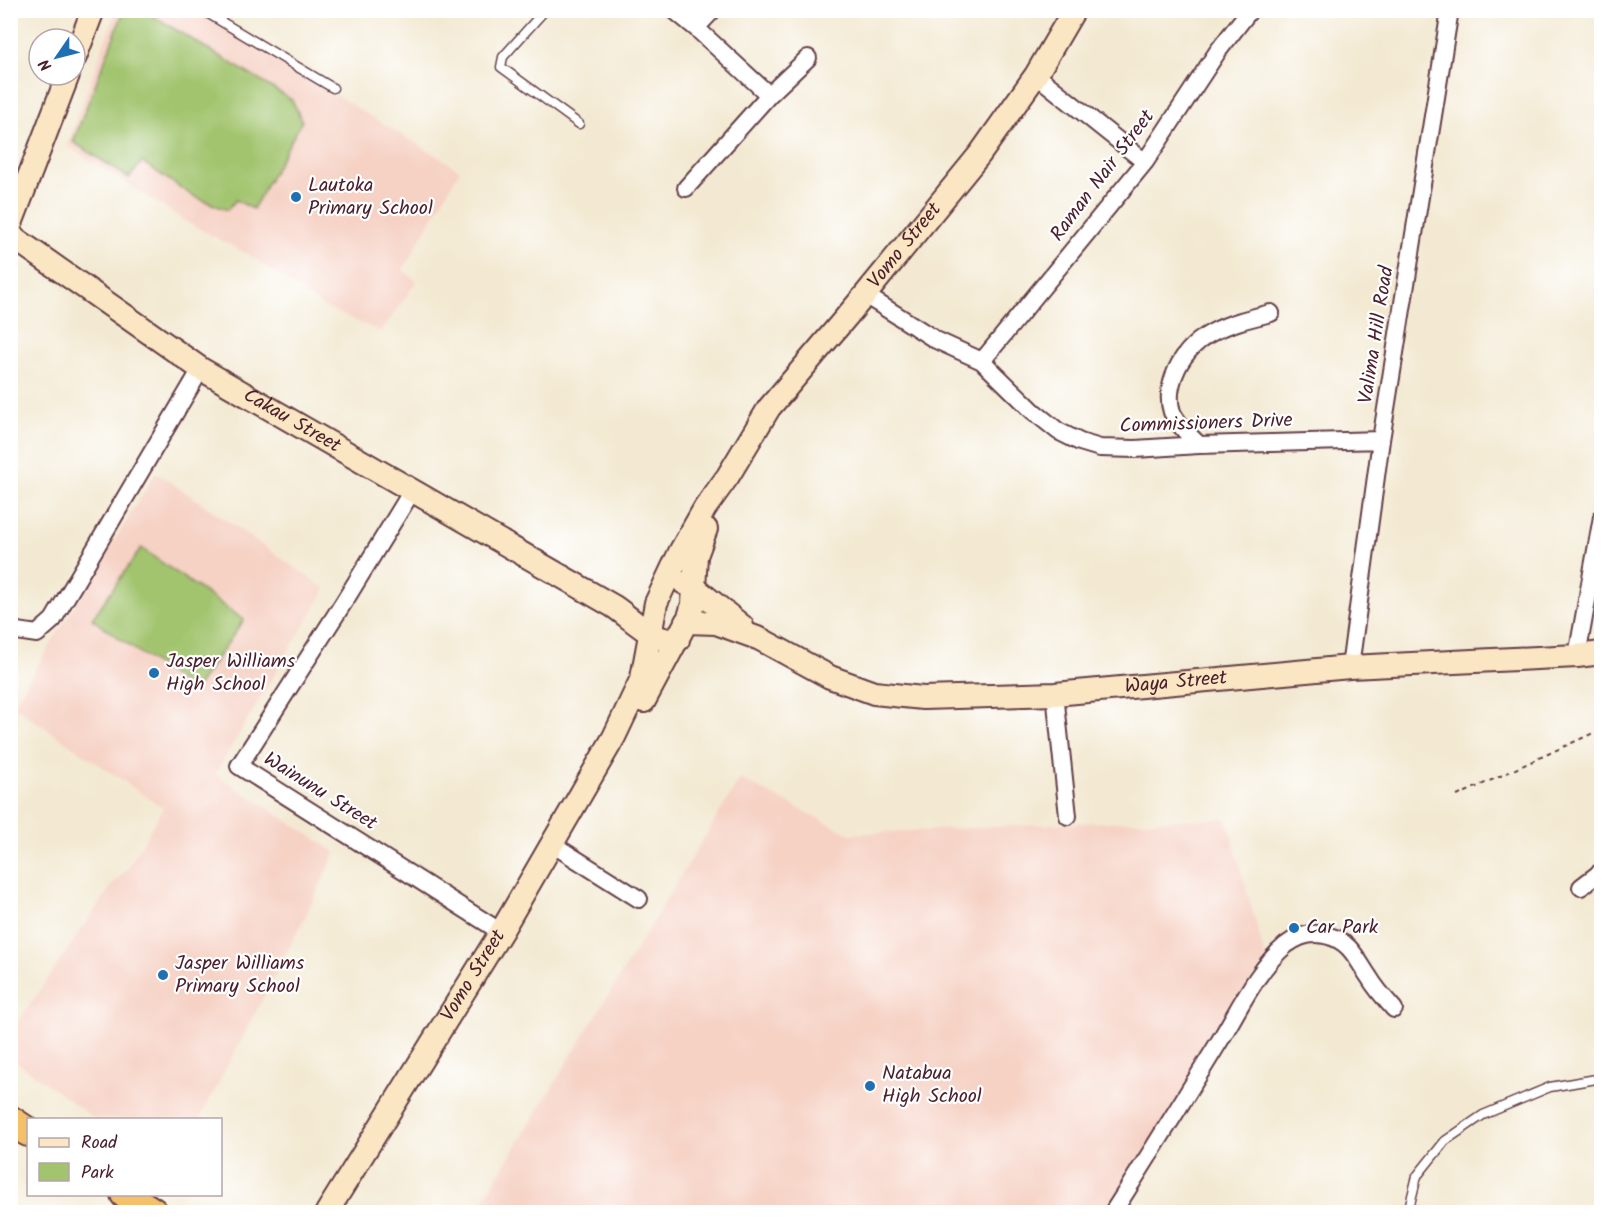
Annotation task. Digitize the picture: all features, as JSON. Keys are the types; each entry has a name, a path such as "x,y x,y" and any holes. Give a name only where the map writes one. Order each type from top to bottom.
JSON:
{"highway":[{"path":"128,1196 153,1212"}],"main road":[{"name":"Vomo Street","path":"327,1212 501,932 614,737 642,678 653,614 692,529 728,476 769,408 866,295 980,154 1036,75 1074,10"},
{"path":"85,27 90,12"},
{"path":"10,226 63,87"},
{"name":"Cakau Street","path":"10,235 201,369 630,617 650,633"},
{"name":"Vomo Street","path":"614,737 648,696 682,631 693,604 697,549 728,476"},
{"path":"663,589 680,582 694,587"},
{"name":"Waya Street","path":"694,587 760,639"},
{"name":"Cakau Street","path":"584,590 637,605 663,589"},
{"name":"Waya Street","path":"650,633 665,640 682,631 716,623 760,639 830,677 874,693 923,698 1055,694 1350,667 1602,653"}],"street":[{"path":"674,10 769,95"},
{"path":"696,28 712,10"},
{"name":"Raman Nair Street","path":"982,361 1145,162 1218,51 1250,10"},
{"name":"Valima Hill Road","path":"1350,667 1381,440 1450,10"},
{"path":"686,188 769,95 808,58"},
{"path":"1036,75 1145,162"},
{"name":"Commissioners Drive","path":"866,295 936,340 982,361 1033,411 1058,431 1080,442 1100,448 1135,449 1381,440"},
{"path":"1198,445 1179,424 1172,412 1169,400 1171,384 1183,357 1199,339 1214,330 1233,322 1271,313"},
{"path":"10,630 37,634 53,620 201,369"},
{"name":"Wainunu Street","path":"412,491 239,766 501,932"},
{"path":"1577,656 1602,517"},
{"path":"1055,694 1068,816"},
{"path":"552,844 639,898"},
{"path":"1581,887 1602,871"},
{"path":"1113,1212 1200,1075 1256,980 1287,945 1300,936 1310,934 1328,936 1343,943 1355,954 1394,1010"}],"lane":[{"path":"202,10 333,88"},
{"path":"545,10 503,57 501,67 579,124"},
{"path":"1408,1212 1417,1176 1445,1141 1483,1115 1550,1087 1602,1078"}],"path":[{"path":"1457,796 1602,729"}],"shaded area":[{"name":"Lautoka Primary School","path":"116,11 196,11 460,170 403,270 417,281 381,332 324,307 249,255 190,224 67,146"},
{"name":"Jasper Williams High School","path":"156,472 326,589 215,774 336,852 305,917 201,1118 94,1118 11,1058 11,1032 112,885 128,868 163,808 13,706"},
{"name":"Natabua High School","path":"740,779 850,834 1070,823 1227,819 1266,959 1108,1212 476,1212"}],"green space":[{"path":"145,11 292,100 302,121 253,209 236,200 227,210 193,196 142,162 129,178 73,142 123,13"},
{"path":"141,548 244,620 194,691 92,619"}],"place":[{"name":"Lautoka Primary School","path":"296,197"},
{"name":"Jasper Williams High School","path":"154,673"},
{"name":"Car Park","path":"1294,928"},
{"name":"Jasper Williams Primary School","path":"163,975"},
{"name":"Natabua High School","path":"870,1086"}]}
